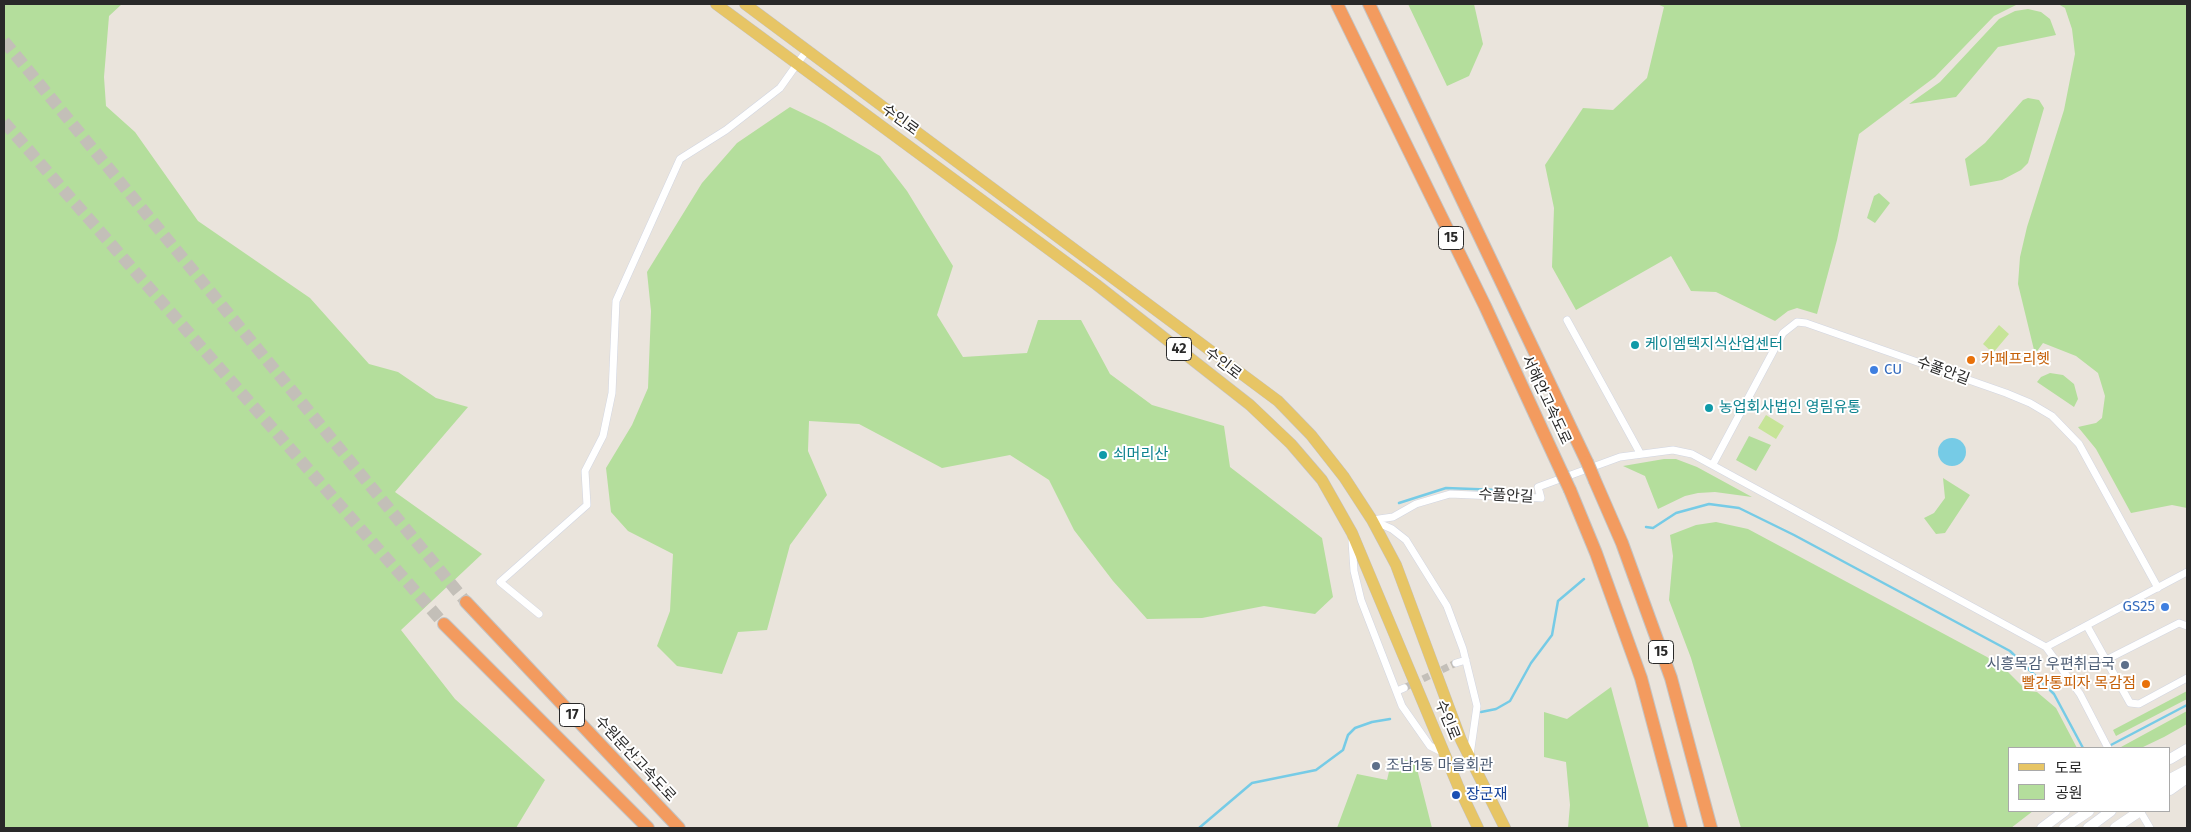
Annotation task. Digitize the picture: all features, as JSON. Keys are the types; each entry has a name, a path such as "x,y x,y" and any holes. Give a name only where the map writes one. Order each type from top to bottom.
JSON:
{"highway":[{"name":"서해안고속도로","path":"1337,4 1484,306 1570,490 1596,553 1641,678 1681,828"},
{"name":"서해안고속도로","path":"1369,4 1587,462 1622,543 1671,678 1711,828"},
{"name":"수원문산고속도로","path":"466,602 679,828"},
{"name":"17","path":"444,624 648,828"}],"main road":[{"name":"수인로","path":"716,4 1097,285 1250,405 1291,444 1322,480 1352,533 1444,753 1478,828"},
{"name":"수인로","path":"744,4 1278,401 1311,435 1344,477 1372,520 1396,565 1428,654 1470,758 1505,828"},
{"path":"2171,752 2187,745"},
{"path":"2171,758 2187,748"},
{"path":"2171,778 2187,770"},
{"path":"2171,789 2187,778"},
{"path":"2042,828 2064,812"},
{"path":"2064,828 2088,812"},
{"path":"2088,828 2110,812"},
{"path":"2115,828 2139,812"}],"street":[{"path":"539,614 500,582 587,505 586,471 603,436 612,392 616,301 680,159 726,130 780,88 807,50"},
{"path":"1568,320 1640,453"},
{"name":"수풀안길","path":"1713,464 1783,332 1797,322 1806,323 2030,403 2052,416 2079,444 2158,588"},
{"name":"수풀안길","path":"1372,520 1393,517 1416,504 1450,494 1541,498 1538,487 1620,457 1673,450 1692,454 2046,648 2080,694 2107,747"},
{"path":"1372,520 1392,529 1406,540 1447,606 1466,660 1477,706 1470,758"},
{"path":"1352,533 1354,571 1361,600 1400,689 1402,706 1430,746 1444,753"},
{"path":"2046,648 2187,572"},
{"path":"2106,660 2179,622 2187,626"},
{"path":"2087,626 2126,700 2132,704 2139,704 2187,678"},
{"path":"1456,663 1466,660"},
{"path":"2141,812 2150,828"}],"green space":[{"path":"4,4 122,4 109,16 104,77 106,106 135,132 198,221 310,298 369,364 398,372 436,398 468,407 395,492 482,554 401,630 455,699 545,780 516,828 4,828"},
{"path":"1408,4 1474,4 1483,44 1469,76 1447,86"},
{"path":"1657,4 2018,4 1994,16 1935,77 1859,134 1837,240 1817,314 1797,308 1788,311 1775,321 1716,292 1691,291 1671,256 1576,310 1552,267 1554,208 1545,165 1583,108 1613,110 1647,78 1664,7"},
{"path":"2058,4 2187,4 2187,508 2172,505 2131,513 2096,449 2078,427 2096,423 2102,418 2105,396 2098,373 2076,356 2043,343 2035,354 2018,284 2020,257 2027,227 2064,110 2075,54 2072,29 2065,8"},
{"path":"2028,9 2041,12 2050,19 2056,35 1998,47 1956,97 1909,104 1940,82 1999,19 2015,11"},
{"path":"2028,98 2039,100 2044,108 2028,163 2021,170 2002,180 1970,186 1965,159 1985,143 2023,100"},
{"path":"790,107 825,124 880,156 907,191 953,266 937,315 963,357 1027,353 1038,320 1081,320 1110,374 1152,405 1224,426 1230,467 1322,538 1333,597 1315,614 1264,606 1202,618 1147,619 1113,581 1074,530 1049,480 1010,455 942,468 859,424 809,421 808,451 827,495 790,545 767,630 738,632 722,674 677,666 657,646 670,611 673,554 628,531 611,512 606,468 632,425 648,388 651,311 647,272 702,183 737,143"},
{"path":"1879,193 1890,203 1875,223 1867,218 1874,196"},
{"path":"1999,325 2009,334 1993,353 1983,344"},
{"path":"2050,373 2063,375 2074,384 2078,399 2074,407 2037,382 2041,377"},
{"path":"1766,415 1784,426 1776,439 1758,428"},
{"path":"1749,436 1771,445 1756,471 1736,460"},
{"path":"1664,459 1676,459 1697,467 1752,497 1715,492 1698,493 1685,496 1658,509 1645,476 1623,466"},
{"path":"1943,478 1970,495 1945,533 1936,534 1924,518 1934,513 1945,498"},
{"path":"1716,522 1748,529 1987,657 2008,672 2027,691 2037,692 2056,708 2076,747 2008,747 2008,812 2032,812 2011,828 1741,828 1691,658 1669,600 1673,556 1670,535 1696,525"},
{"path":"1611,687 1649,828 1568,828 1570,805 1566,762 1544,757 1544,712 1567,719"},
{"path":"2187,691 2187,699 2116,736 2113,730"},
{"path":"2187,711 2187,724 2164,737 2143,747 2121,747"},
{"path":"1392,759 1415,761 1432,828 1337,828 1357,774 1387,780"}],"water":[{"path":"1952,438 1962,442 1966,452 1962,462 1952,466 1942,462 1938,452 1942,442"}],"waterway":[{"path":"1399,503 1446,488 1527,491"},
{"path":"1646,527 1653,528 1676,513 1709,504 1739,508 1794,535 2010,651 2054,694 2082,747"},
{"path":"1481,712 1496,709 1510,701 1531,663 1552,635 1558,601 1584,579"},
{"path":"2109,746 2187,705"},
{"path":"1199,828 1252,783 1316,770 1343,750 1348,735 1355,728 1372,722 1390,719"}],"tunnel":[{"path":"4,41 466,602"},
{"path":"4,122 444,624"},
{"path":"1404,688 1456,663"}],"place":[{"name":"케이엠텍지식산업센터","path":"1635,345"},
{"name":"카페프리헷","path":"1971,360"},
{"name":"CU","path":"1874,370"},
{"name":"농업회사법인 영림유통","path":"1709,408"},
{"name":"쇠머리산","path":"1103,455"},
{"name":"GS25","path":"2165,607"},
{"name":"시흥목감 우편취급국","path":"2125,665"},
{"name":"빨간통피자 목감점","path":"2146,684"},
{"name":"조남1동 마을회관","path":"1376,766"},
{"name":"장군재","path":"1456,795"}]}
